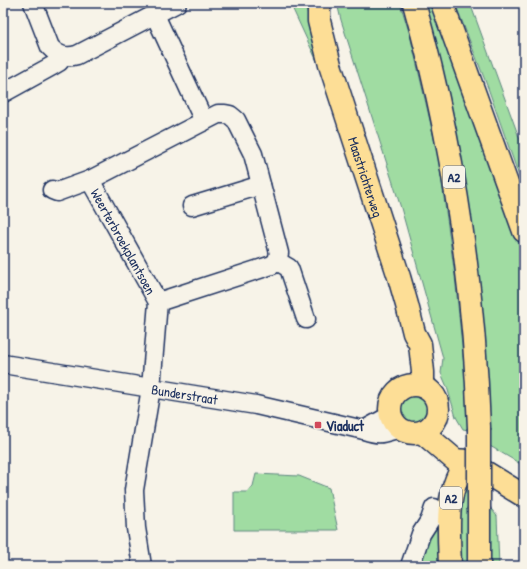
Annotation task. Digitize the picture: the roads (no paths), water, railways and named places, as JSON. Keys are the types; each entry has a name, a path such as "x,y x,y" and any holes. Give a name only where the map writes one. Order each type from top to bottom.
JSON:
{"main road":[{"name":"A2","path":"414,3 437,91 457,195 472,319 478,384 479,566"},
{"path":"442,3 524,231"},
{"name":"Maastrichterweg","path":"316,9 330,65 399,277 414,333 420,344 423,372 416,386"},
{"path":"416,386 431,392 437,400 438,410 428,426 410,432 395,422 390,405 394,396 401,389 416,386"},
{"path":"428,426 455,460 467,461 524,496"},
{"name":"A2","path":"450,566 449,514 452,489 459,472 467,461"}],"street":[{"path":"33,3 50,47 63,57 70,57 77,54 177,3"},
{"path":"155,14 204,121"},
{"path":"3,93 59,62 63,57"},
{"name":"Weerterbroekplantsoen","path":"52,190 57,192 90,180 218,114 230,115 236,120 253,154 279,253 277,261 272,265 158,302"},
{"name":"Weerterbroekplantsoen","path":"90,180 158,302 151,388 134,490 136,528 142,566"},
{"path":"192,206 261,186"},
{"path":"277,261 289,268 306,319"},
{"name":"Bunderstraat","path":"3,364 277,409 364,430 395,422"},
{"path":"410,566 421,534 430,520 434,508"}],"place":[{"name":"Viaduct","path":"318,425"}]}
